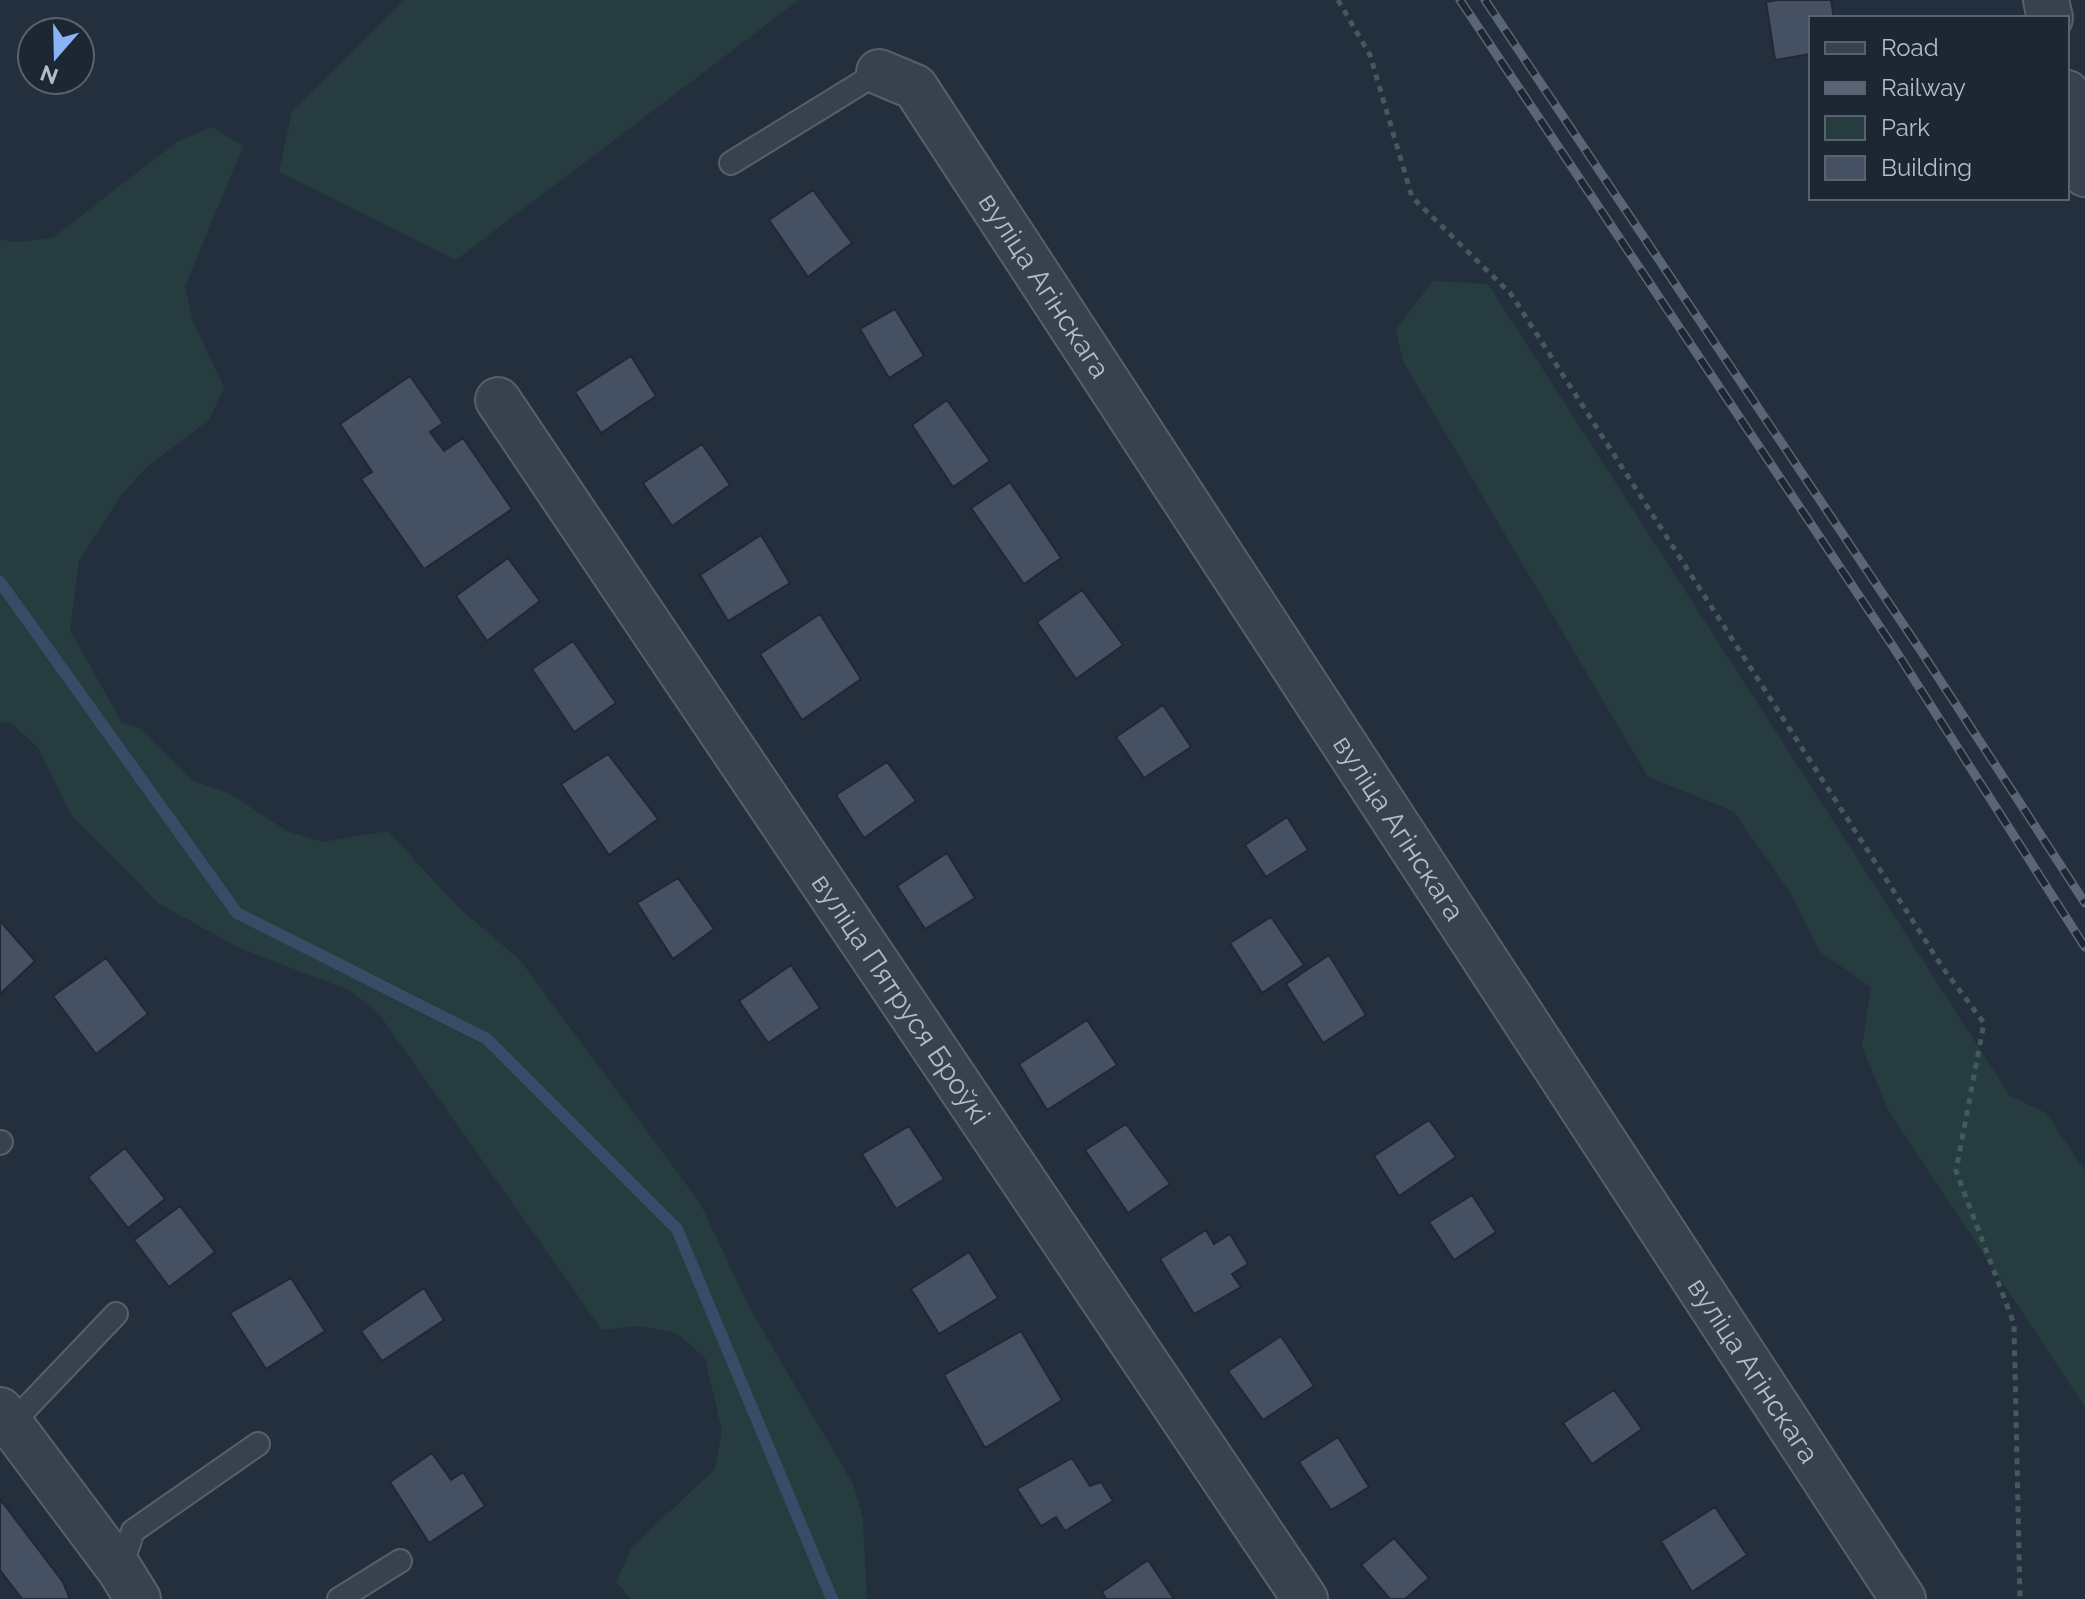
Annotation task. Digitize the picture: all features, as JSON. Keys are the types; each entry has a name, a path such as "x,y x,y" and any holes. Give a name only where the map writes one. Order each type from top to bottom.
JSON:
{"street":[{"name":"вуліца Агінскага","path":"879,72 915,87 1903,1599"},
{"path":"2069,102 2085,174"},
{"name":"вуліца Пятруся Броўкі","path":"498,400 1305,1599"},
{"path":"5,1417 129,1585"}],"lane":[{"path":"731,163 879,72"},
{"path":"5,1417 116,1314"},
{"path":"129,1585 133,1531 258,1444"},
{"path":"339,1599 400,1561"}],"path":[{"path":"1338,0 1370,55 1412,197 1511,294 1934,954 1984,1023 1956,1171 2014,1324 2020,1599"}],"green space":[{"path":"405,0 799,0 456,260 279,172 292,111"},
{"path":"212,127 243,146 185,287 193,322 224,387 209,420 148,466 121,495 79,561 70,630 122,723 138,727 193,781 229,793 287,831 323,842 388,831 457,906 520,960 700,1203 750,1309 853,1484 863,1519 867,1599 631,1599 616,1582 632,1547 715,1469 722,1431 705,1358 677,1333 639,1326 602,1330 379,1014 351,991 239,948 158,903 71,815 38,748 11,723 0,722 0,239 15,242 52,238 177,142"},
{"path":"1433,281 1488,284 2010,1096 2046,1113 2085,1171 2085,1407 1888,1110 1862,1047 1871,987 1820,952 1790,892 1733,811 1648,777 1403,361 1396,329"}],"building":[{"path":"1831,0 1834,16 1809,16 1809,54 1775,60 1766,2"},
{"path":"813,190 852,243 808,277 769,220"},
{"path":"895,309 924,356 889,378 860,329"},
{"path":"631,356 656,396 601,433 575,392"},
{"path":"410,376 443,423 430,432 444,451 463,438 512,509 424,569 361,479 372,472 340,424"},
{"path":"947,400 990,461 953,487 912,425"},
{"path":"702,444 730,485 672,526 643,483"},
{"path":"1010,482 1061,558 1024,584 971,508"},
{"path":"761,535 790,583 728,621 700,575"},
{"path":"508,558 540,601 487,641 456,596"},
{"path":"1082,590 1123,645 1076,679 1037,622"},
{"path":"820,614 861,679 802,720 760,654"},
{"path":"573,641 616,703 574,732 532,669"},
{"path":"1163,705 1191,747 1144,778 1116,737"},
{"path":"608,754 658,819 609,855 561,784"},
{"path":"887,762 916,801 864,838 836,795"},
{"path":"1287,817 1308,850 1266,877 1245,845"},
{"path":"947,853 975,898 925,929 897,886"},
{"path":"678,878 714,929 673,959 637,903"},
{"path":"1271,917 1304,965 1262,993 1230,943"},
{"path":"0,921 35,961 0,994"},
{"path":"1329,955 1366,1015 1323,1043 1286,984"},
{"path":"106,958 148,1014 96,1054 53,996"},
{"path":"791,965 820,1008 768,1043 739,1001"},
{"path":"1087,1020 1117,1065 1047,1110 1019,1064"},
{"path":"1429,1120 1456,1157 1399,1196 1374,1156"},
{"path":"1126,1124 1170,1184 1128,1213 1085,1150"},
{"path":"909,1126 944,1179 896,1209 862,1154"},
{"path":"125,1148 165,1199 128,1228 88,1177"},
{"path":"1472,1195 1496,1232 1454,1260 1429,1222"},
{"path":"180,1206 215,1252 169,1287 134,1240"},
{"path":"1206,1230 1214,1244 1230,1234 1248,1264 1232,1274 1241,1287 1194,1314 1160,1259"},
{"path":"969,1252 998,1298 939,1334 911,1289"},
{"path":"291,1278 325,1331 266,1369 230,1313"},
{"path":"424,1288 444,1320 382,1361 361,1331"},
{"path":"1021,1331 1062,1400 985,1448 944,1375"},
{"path":"1281,1336 1314,1386 1263,1420 1228,1371"},
{"path":"1614,1390 1642,1429 1592,1464 1563,1423"},
{"path":"1338,1437 1369,1487 1331,1510 1299,1462"},
{"path":"432,1453 451,1480 463,1472 485,1506 429,1543 390,1482"},
{"path":"1072,1458 1090,1486 1101,1482 1113,1501 1065,1531 1056,1517 1041,1526 1017,1489"},
{"path":"0,1499 63,1582 70,1599 22,1599 0,1570"},
{"path":"1715,1507 1747,1555 1692,1592 1661,1541"},
{"path":"1394,1538 1429,1578 1405,1599 1390,1599 1361,1565"},
{"path":"1148,1560 1174,1599 1106,1599 1102,1592"}],"waterway":[{"path":"0,582 237,913 487,1039 677,1229 832,1599"}],"railway":[{"path":"1460,0 1894,648 2085,947"},
{"path":"1485,0 1923,654 2085,903"}]}
